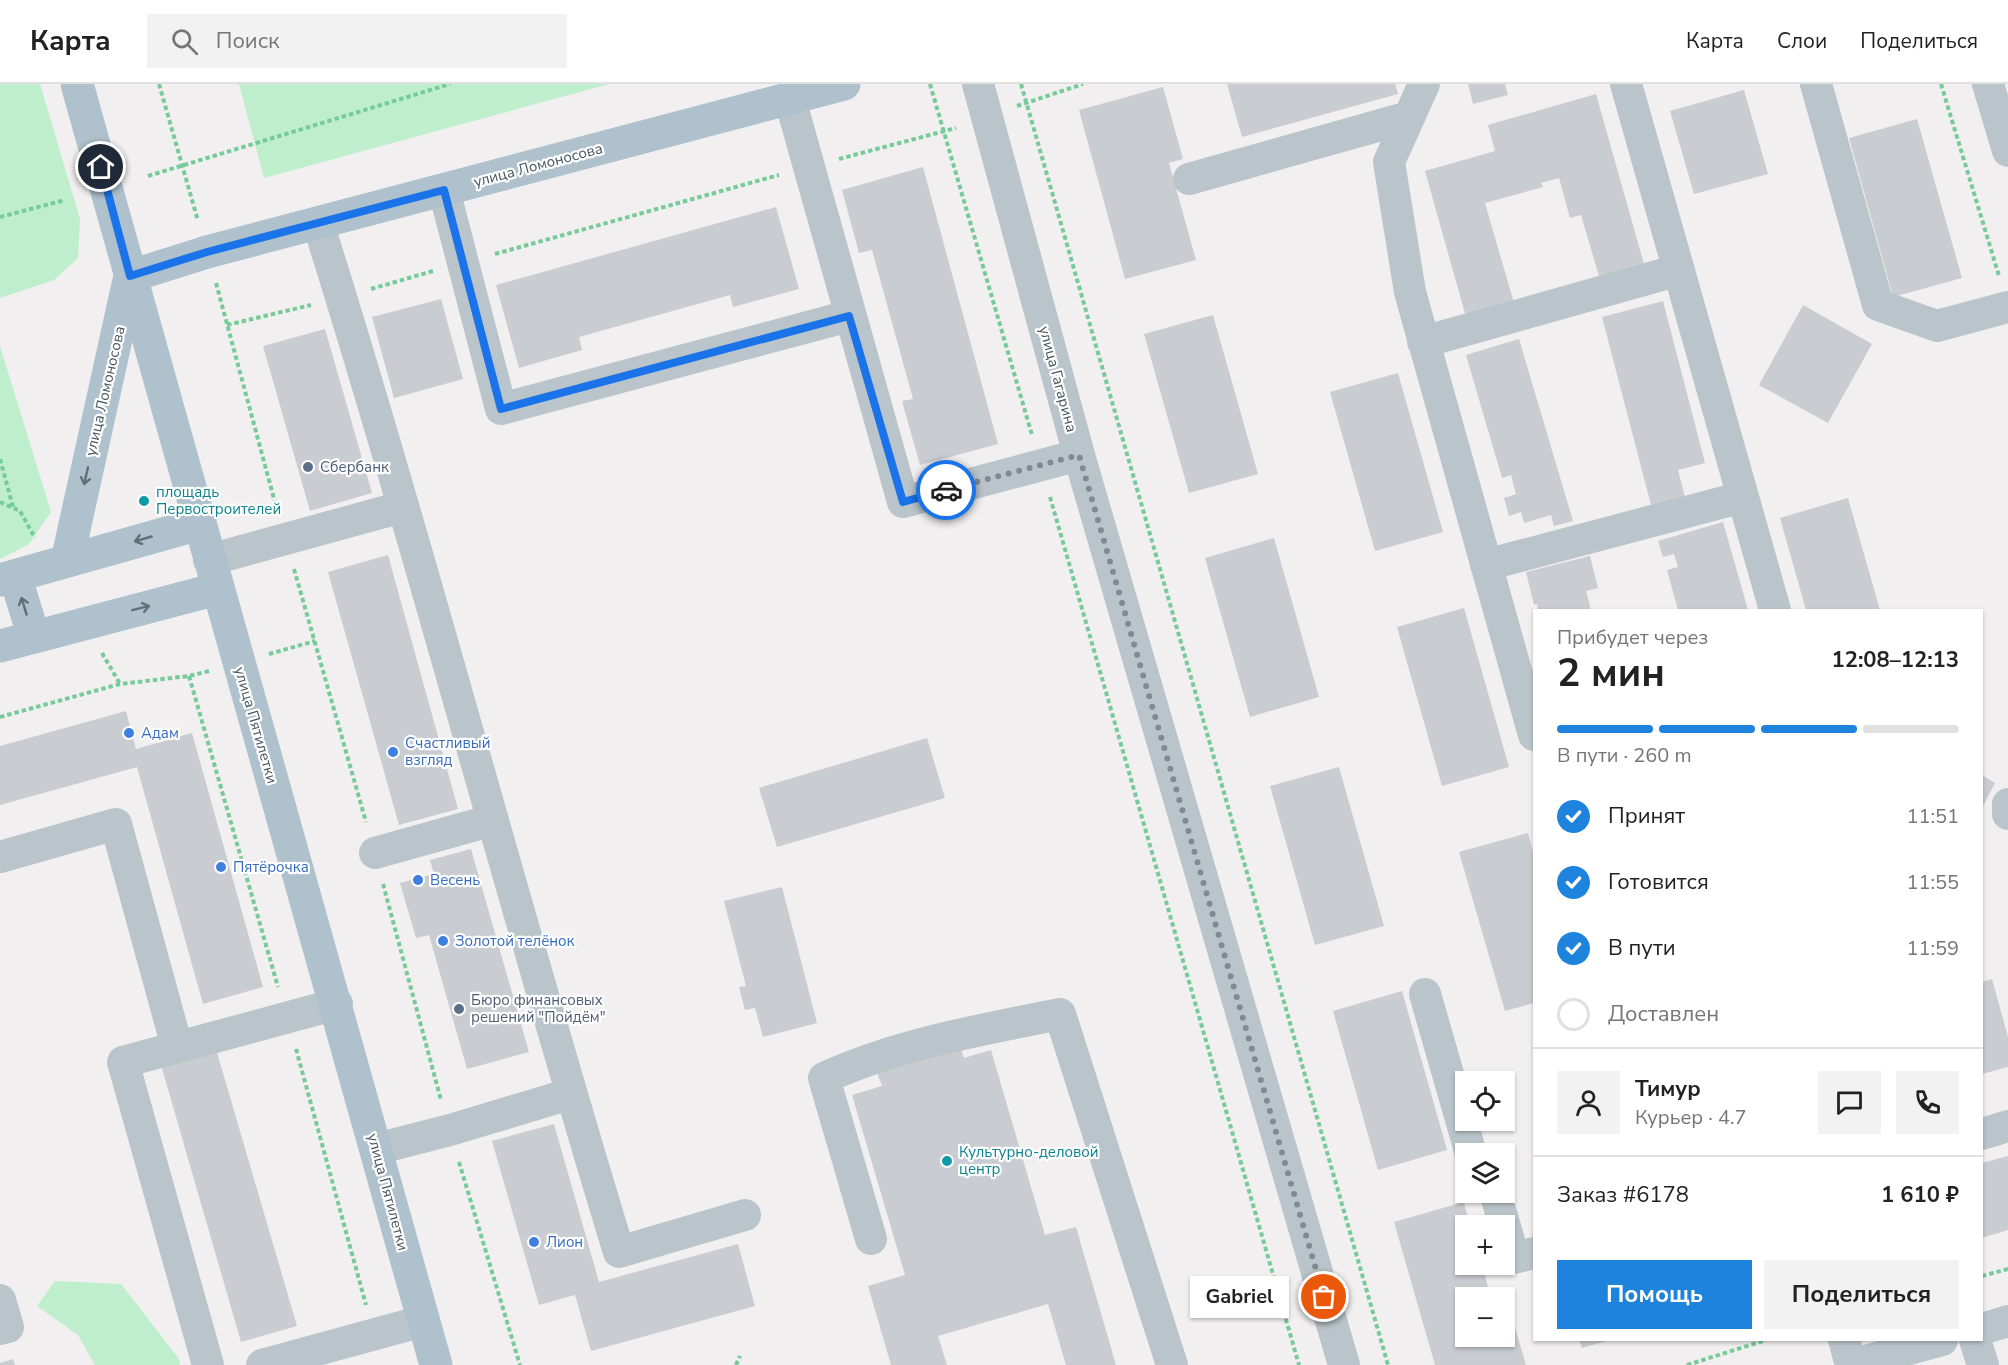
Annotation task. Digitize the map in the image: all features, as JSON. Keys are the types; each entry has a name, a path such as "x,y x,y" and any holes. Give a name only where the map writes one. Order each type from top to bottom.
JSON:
{"main road":[{"name":"улица Пятилетки","path":"77,84 213,574 337,1004 436,1365"},
{"name":"улица Ломоносова","path":"67,561 130,276 207,252 844,84"},
{"path":"34,637 7,578 199,524"},
{"path":"0,646 34,637 213,574"}],"street":[{"name":"улица Гагарина","path":"978,84 1079,455 1344,1365"},
{"path":"1424,84 1389,162 1410,292 1533,731"},
{"path":"1626,84 1775,609"},
{"path":"1816,84 1878,305 1938,326 2005,294"},
{"path":"1988,84 2008,151"},
{"path":"790,99 903,502 1079,455"},
{"path":"1189,179 1409,117"},
{"path":"444,190 501,409 849,316"},
{"path":"318,223 493,820 570,1094 619,1252 745,1215"},
{"path":"1423,342 1679,270"},
{"path":"1486,565 1743,497"},
{"path":"213,574 286,541 402,507"},
{"path":"2008,804 2008,814"},
{"path":"375,853 493,820"},
{"path":"0,857 116,824 177,1047"},
{"path":"1425,994 1468,1143"},
{"path":"208,1365 123,1062 337,1004"},
{"path":"871,1239 824,1078 855,1064 956,1035 1060,1014 1172,1365"},
{"path":"376,1149 450,1130 570,1094"},
{"path":"1983,1134 2008,1126"},
{"path":"1498,1203 1514,1258 1533,1253"},
{"path":"0,1300 8,1327 0,1329"},
{"path":"270,1364 423,1321"},
{"path":"1983,1329 2008,1321"},
{"path":"1844,1341 1851,1365 1938,1341"},
{"path":"1975,1341 1983,1365"}],"path":[{"path":"159,84 375,853 450,1130 520,1365"},
{"path":"148,176 450,84"},
{"path":"930,84 1299,1365"},
{"path":"1021,84 1388,1365"},
{"path":"227,325 341,298 808,167 944,132 1083,84"},
{"path":"1941,84 2005,294"},
{"path":"0,217 65,200"},
{"path":"0,459 13,508"},
{"path":"0,502 20,511"},
{"path":"0,717 120,684 189,676"},
{"path":"1983,1276 2008,1269"},
{"path":"1686,1365 1763,1341"},
{"path":"736,1365 740,1356"}],"green space":[{"path":"0,84 40,84 80,219 78,258 54,280 0,298"},
{"path":"239,84 609,84 264,178"},
{"path":"0,346 51,512 29,544 0,559"},
{"path":"55,1281 121,1284 179,1359 180,1365 95,1365 78,1335 37,1306"}],"building":[{"path":"1227,84 1395,84 1398,94 1242,137"},
{"path":"1468,84 1505,84 1508,95 1473,104"},
{"path":"1163,87 1183,159 1169,163 1196,260 1125,279 1079,110"},
{"path":"1744,90 1768,174 1694,194 1670,111"},
{"path":"1596,94 1644,264 1599,276 1581,215 1570,218 1559,178 1541,183 1543,187 1485,203 1514,303 1466,317 1425,171 1495,151 1488,125"},
{"path":"1917,119 1962,278 1893,297 1849,138"},
{"path":"923,167 998,444 920,465 902,401 913,399 872,250 859,253 842,190"},
{"path":"776,207 799,289 733,307 730,295 579,337 582,350 519,368 496,285"},
{"path":"441,299 463,379 394,398 372,317"},
{"path":"1663,301 1705,463 1678,470 1685,497 1651,505 1602,317"},
{"path":"1803,305 1872,344 1828,423 1759,385"},
{"path":"1213,315 1258,474 1189,493 1144,334"},
{"path":"325,329 372,493 310,511 263,346"},
{"path":"1519,339 1573,521 1554,526 1551,515 1524,523 1521,512 1509,516 1504,498 1516,494 1511,475 1502,478 1466,355"},
{"path":"1398,373 1443,532 1375,551 1330,392"},
{"path":"1848,498 1880,609 1806,609 1780,518"},
{"path":"1723,522 1748,609 1678,609 1667,570 1678,567 1674,554 1663,557 1658,541"},
{"path":"1274,538 1319,697 1250,717 1205,558"},
{"path":"388,555 458,809 399,825 328,572"},
{"path":"1590,556 1598,588 1586,591 1591,609 1538,609 1537,604 1534,605 1526,572"},
{"path":"1464,608 1509,767 1442,786 1397,627"},
{"path":"126,711 136,749 192,733 263,987 203,1004 137,767 0,805 0,746"},
{"path":"927,738 945,798 777,847 759,788"},
{"path":"1339,767 1384,926 1315,945 1270,786"},
{"path":"1983,776 1995,783 1983,806"},
{"path":"1528,833 1533,852 1533,1003 1505,1011 1459,852"},
{"path":"471,849 529,1052 467,1069 429,935 416,938 400,883 434,874 430,860"},
{"path":"782,887 817,1023 763,1037 755,1008 745,1010 739,987 746,986 724,901"},
{"path":"1992,979 2008,1037 2008,1067 1983,1074 1983,982"},
{"path":"1402,991 1447,1150 1378,1170 1333,1011"},
{"name":"Культурно-деловой центр","path":"960,1045 964,1058 991,1050 1045,1235 1076,1227 1116,1365 1066,1365 1048,1304 938,1336 947,1365 891,1365 868,1286 905,1275 852,1095 882,1086 876,1070"},
{"path":"216,1049 297,1326 241,1342 161,1065"},
{"path":"554,1124 599,1282 738,1244 755,1306 591,1351 575,1295 539,1305 492,1141"},
{"path":"2008,1156 2008,1230 1983,1238 1983,1163"},
{"path":"1464,1203 1467,1215 1455,1215 1455,1275 1485,1275 1488,1287 1455,1287 1455,1347 1515,1347 1515,1327 1526,1365 1435,1365 1394,1222"},
{"path":"1579,1341 1606,1341 1582,1348"},
{"path":"13,1359 15,1365 0,1365 0,1363"}],"way so far":[{"path":"946,490 1079,455 1324,1297"}],"place":[{"name":"Сбербанк","path":"308,467"},
{"name":"площадь Первостроителей","path":"144,501"},
{"name":"Адам","path":"129,733"},
{"name":"Счастливый взгляд","path":"393,752"},
{"name":"Пятёрочка","path":"221,867"},
{"name":"Весень","path":"418,880"},
{"name":"Золотой телёнок","path":"443,941"},
{"name":"Бюро финансовых решений \"Пойдём\"","path":"459,1009"},
{"name":"Культурно-деловой центр","path":"947,1161"},
{"name":"Лион","path":"534,1242"},
{"name":"Gabriel","path":"1324,1297"}],"route":[{"path":"101,167 130,276 207,252 444,190 501,409 849,316 903,502 946,490"}]}
